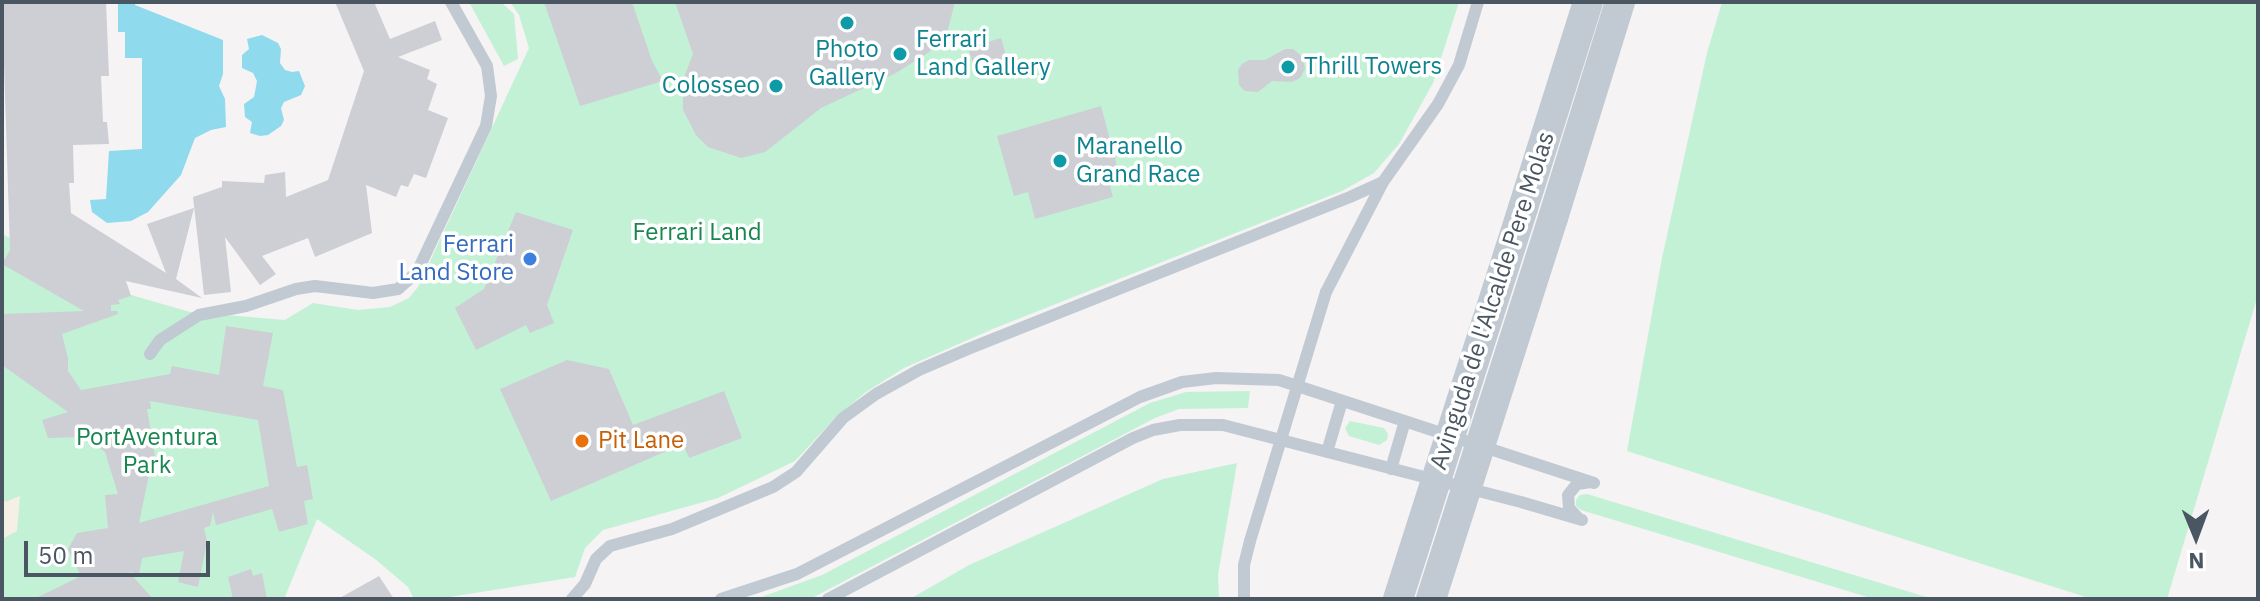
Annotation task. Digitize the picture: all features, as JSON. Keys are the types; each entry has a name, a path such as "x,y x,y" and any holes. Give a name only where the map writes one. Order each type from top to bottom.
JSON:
{"street":[{"name":"Avinguda de l'Alcalde Pere Molas","path":"1398,599 1588,2"},
{"name":"Avinguda de l'Alcalde Pere Molas","path":"1431,599 1620,2"}],"lane":[{"path":"150,354 160,340 199,315 246,306 296,289 315,286 373,293 398,289 417,272 486,126 491,96 487,66 451,2"},
{"path":"1244,599 1244,565 1250,541 1326,292 1383,182 1438,104 1459,65 1478,2"},
{"path":"572,599 585,584 596,559 610,546 672,529 773,487 796,472 843,418 876,394 919,370 1383,182"},
{"path":"721,599 797,574 1140,397 1182,382 1216,378 1279,380 1594,483 1579,483 1568,495 1570,511 1582,520 1223,425 1202,423 1153,430 828,599"},
{"path":"1327,452 1342,401"},
{"path":"1391,469 1405,421"}],"green space":[{"path":"469,2 501,2 514,14 518,59 504,66"},
{"name":"Ferrari Land","path":"510,2 1459,2 1433,83 1399,144 1374,173 1342,191 995,328 904,368 866,392 836,417 795,461 718,498 603,530 585,548 575,577 437,599 414,599 408,587 375,559 317,519 284,599 2,599 2,234 107,288 190,312 285,320 313,303 358,310 390,307 409,298 418,287 529,48 519,15"},
{"path":"1722,2 2258,2 2258,295 2167,599 2092,599 1627,451 1662,258 1707,53"},
{"path":"1250,391 1248,408 1179,409 1155,418 810,599 756,599 822,575 1150,403 1186,392"},
{"path":"1350,421 1384,428 1388,434 1387,440 1379,445 1349,436 1345,428"},
{"path":"1237,463 1218,575 1219,599 910,599 969,565 1163,479"},
{"path":"1587,494 1933,599 1874,599 1581,510 1576,506 1576,500 1580,495"}],"sand":[{"path":"2,495 5,502 20,496 17,531 2,539"}],"water":[{"path":"118,2 135,2 135,5 223,40 223,74 219,86 225,99 226,127 195,138 181,175 148,212 131,221 107,223 92,212 90,200 106,199 109,151 142,149 142,58 125,58 125,32 118,32"},
{"path":"262,35 278,43 280,63 285,70 299,71 305,86 301,95 284,102 281,126 268,135 260,136 250,133 252,122 245,117 244,104 254,97 257,81 253,73 242,68 242,55 249,49 247,39"}],"building":[{"path":"2,2 106,2 109,76 101,76 103,122 107,122 109,144 73,145 74,183 69,183 71,213 166,273 147,224 194,208 176,279 202,298 126,281 131,296 118,300 120,304 111,305 111,311 118,314 62,334 68,371 81,390 170,374 172,366 219,375 226,326 273,333 263,386 283,390 297,467 307,465 313,499 304,501 308,524 279,532 272,509 216,525 213,512 210,526 204,528 207,542 198,587 178,582 184,551 142,558 139,574 129,572 153,599 34,599 81,576 68,549 77,533 108,528 105,495 118,494 105,452 86,437 48,438 42,420 68,412 2,365 2,314 84,311 2,264 10,250","holes":["150,401 258,420 269,486 139,523 149,475 158,474 147,409 151,409"]},
{"path":"335,2 374,2 390,39 435,21 442,40 398,57 430,70 427,79 437,84 428,110 448,118 426,178 414,174 408,187 401,185 396,197 366,185 372,233 315,257 308,238 262,256 276,274 260,285 225,237 231,292 204,295 193,197 222,187 222,181 264,183 265,175 285,172 286,197 328,180 364,71"},
{"path":"544,2 632,2 652,61 663,81 580,106"},
{"name":"Colosseo","path":"675,2 955,2 947,33 929,52 896,73 821,108 765,152 741,158 708,147 696,135 683,110 683,80 693,54"},
{"path":"1001,38 1010,69 978,79 968,48"},
{"path":"1285,49 1293,49 1303,57 1305,69 1300,78 1292,82 1272,81 1258,92 1245,91 1239,85 1238,70 1242,64 1249,60 1265,60"},
{"name":"Maranello Grand Race","path":"1101,106 1117,166 1105,169 1113,197 1035,219 1028,192 1014,196 997,136"},
{"name":"Ferrari Land Store","path":"516,212 573,230 547,305 554,323 530,333 526,325 476,350 455,308 484,289"},
{"name":"Pit Lane","path":"567,360 609,369 633,425 724,391 742,438 689,458 683,444 551,501 500,389"},
{"path":"251,569 253,576 262,573 267,599 233,599 228,577"},
{"path":"379,576 394,599 338,599"}],"place":[{"name":"Photo Gallery","path":"847,23"},
{"name":"Ferrari Land Gallery","path":"900,54"},
{"name":"Thrill Towers","path":"1288,67"},
{"name":"Colosseo","path":"776,86"},
{"name":"Maranello Grand Race","path":"1060,161"},
{"name":"Ferrari Land Store","path":"530,259"},
{"name":"Pit Lane","path":"582,441"}],"park label":[{"name":"PortAventura Park","path":"147,452"}]}
